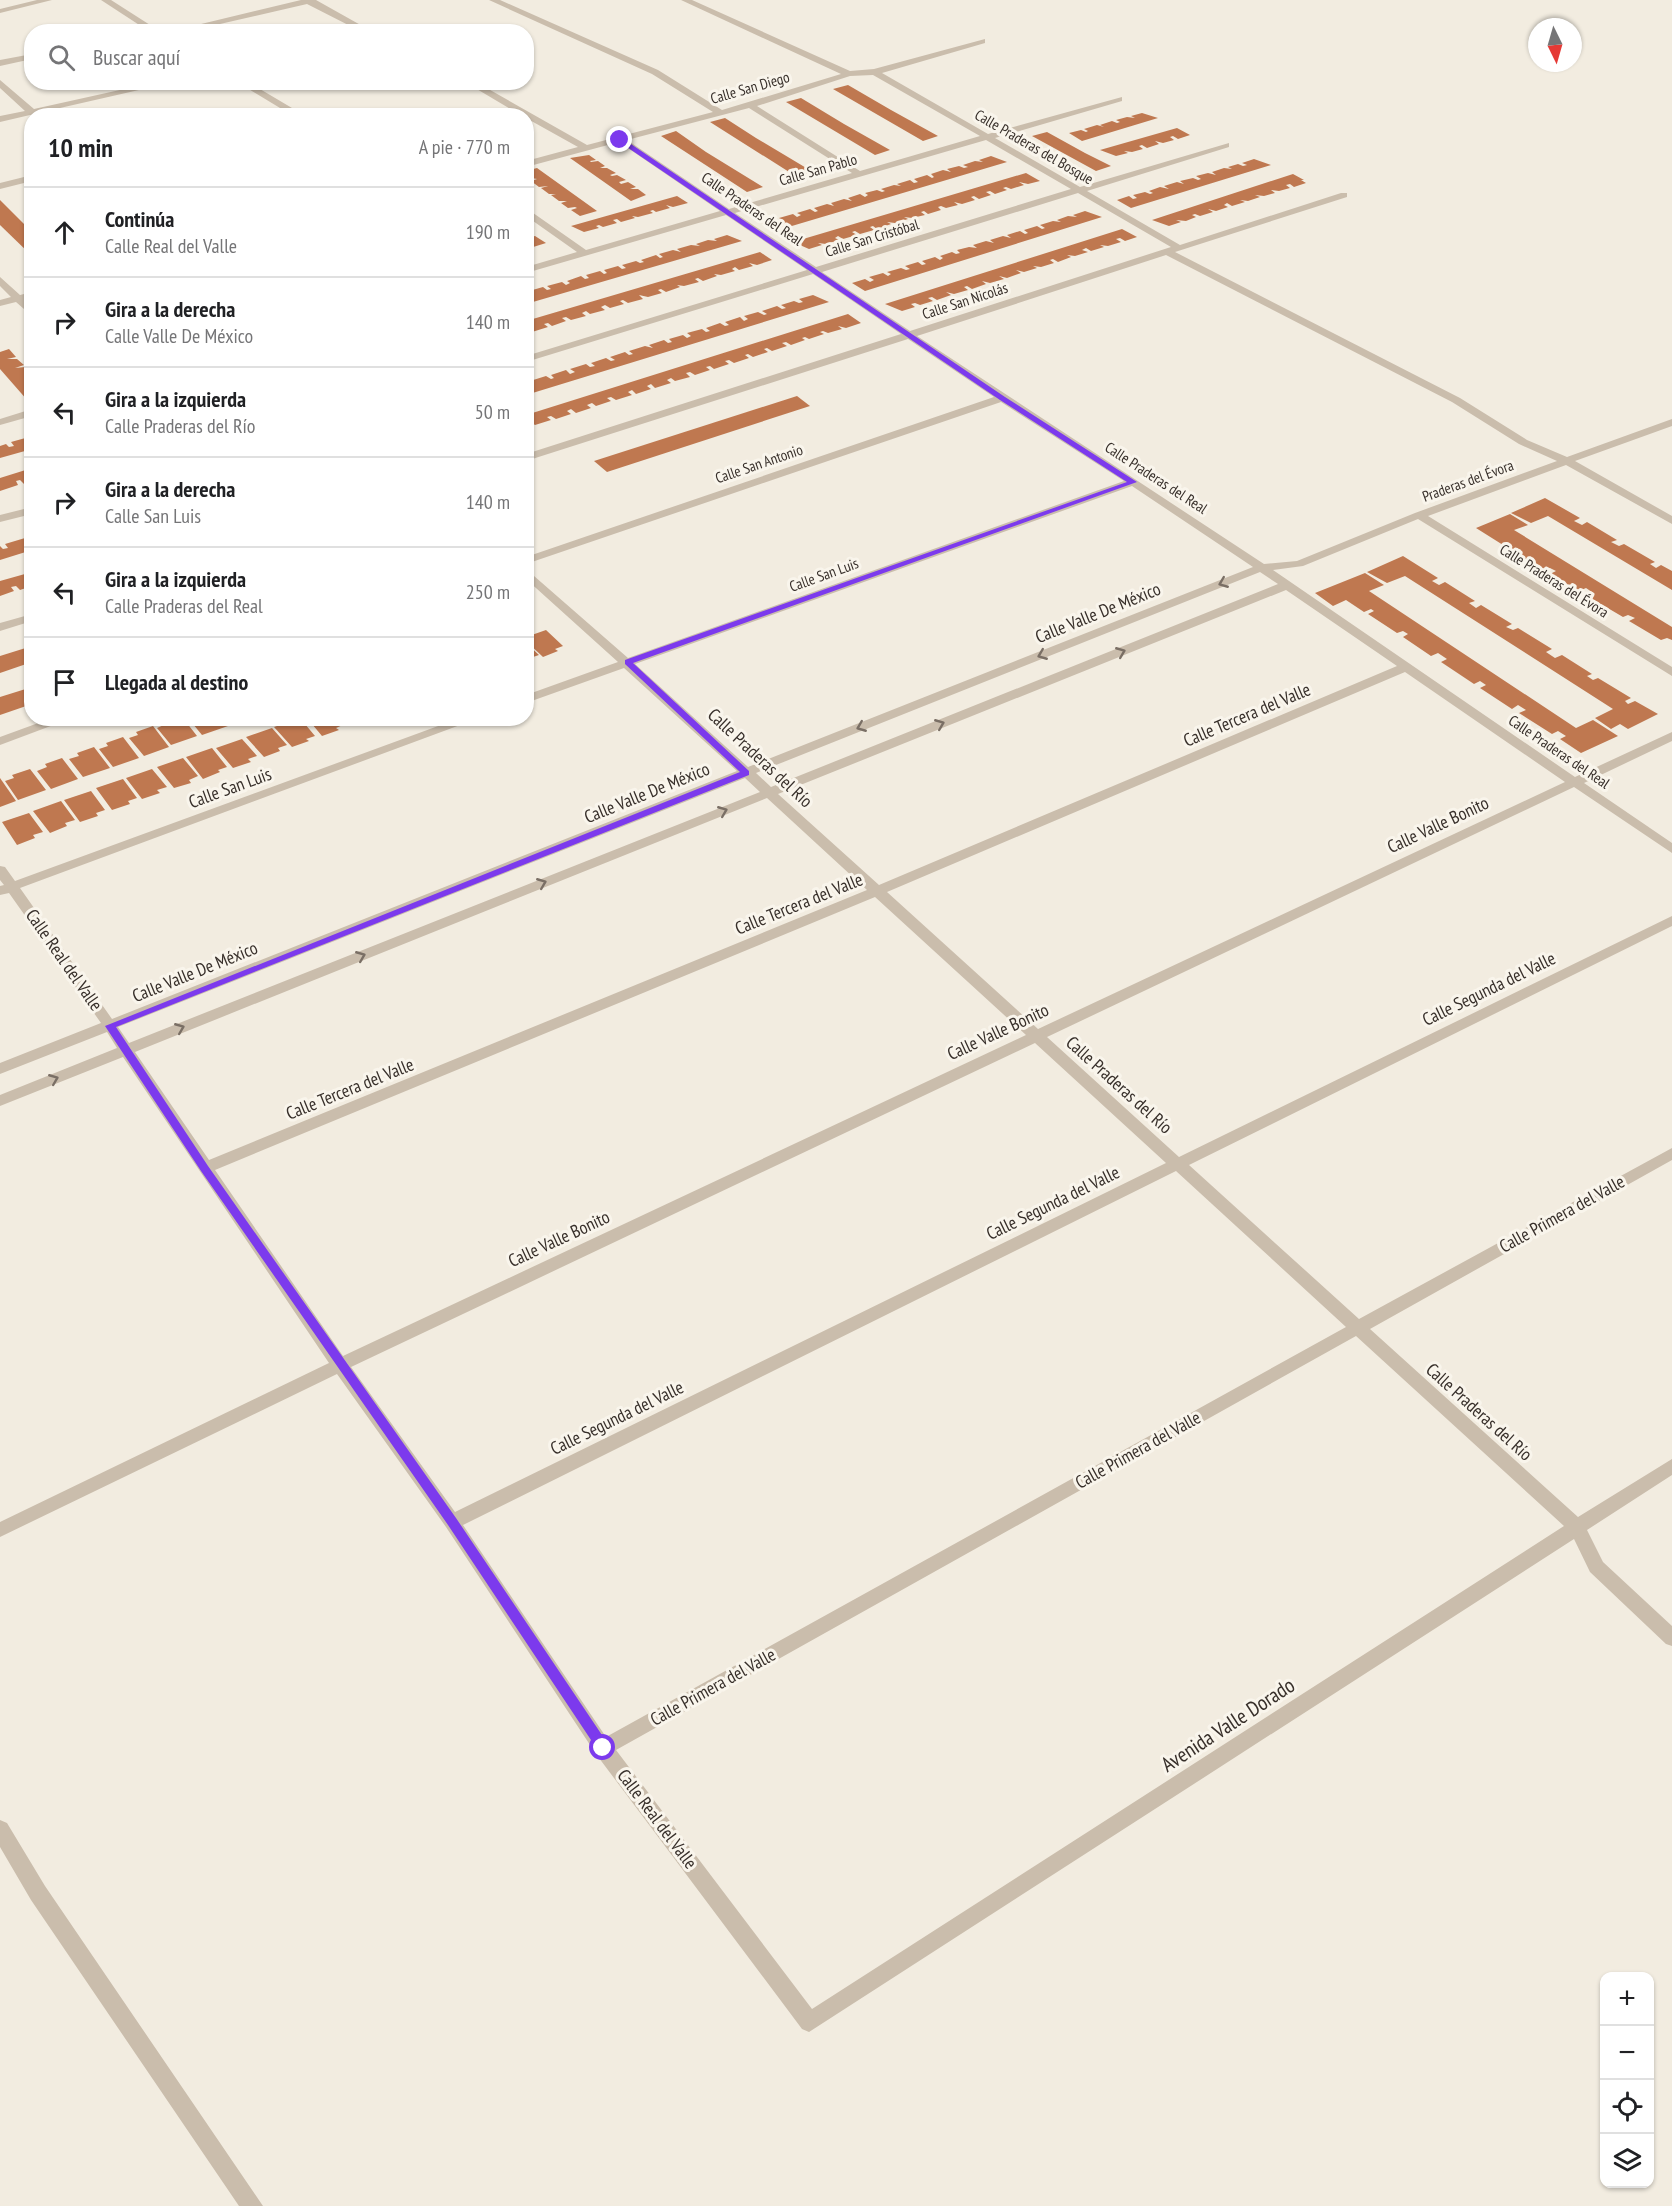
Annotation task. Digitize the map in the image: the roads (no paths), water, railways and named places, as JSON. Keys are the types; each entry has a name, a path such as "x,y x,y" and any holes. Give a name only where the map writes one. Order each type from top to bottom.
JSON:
{"street":[{"path":"0,11 48,0"},
{"path":"105,0 144,24"},
{"path":"206,24 309,0 354,24"},
{"path":"493,0 655,72 722,113"},
{"path":"686,0 849,74"},
{"name":"Calle San Diego","path":"534,162 722,113 849,74 874,72 982,41"},
{"path":"0,63 24,58"},
{"name":"Calle Praderas del Bosque","path":"874,72 1179,248"},
{"path":"0,83 27,108"},
{"path":"60,108 136,90"},
{"path":"254,90 281,108"},
{"path":"483,90 515,108"},
{"name":"Calle San Pablo","path":"534,268 1119,99"},
{"path":"750,105 859,174"},
{"path":"0,119 24,115"},
{"path":"534,119 586,148"},
{"name":"Calle Praderas del Real","path":"620,140 1002,398 1287,585 1672,849"},
{"name":"Calle San Cristóbal","path":"534,357 1226,145"},
{"path":"0,186 24,180"},
{"name":"Calle San Nicolás","path":"534,455 1344,195"},
{"path":"534,217 584,253"},
{"path":"1167,252 1456,400 1523,442 1567,461 1672,521"},
{"path":"0,280 24,304"},
{"path":"0,303 24,297"},
{"name":"Calle San Antonio","path":"534,558 1002,398"},
{"path":"0,422 24,414"},
{"name":"Praderas del Évora","path":"1299,564 1419,515 1672,422"},
{"name":"Calle San Luis","path":"534,696 1133,482"},
{"path":"0,519 24,512"},
{"name":"Calle Praderas del Évora","path":"1419,515 1672,672"},
{"path":"0,1101 1287,585 1299,564"},
{"name":"Calle Valle De México","path":"0,1069 1261,568 1299,564"},
{"name":"Calle Praderas del Río","path":"534,579 628,662 746,773 1577,1527 1596,1567 1672,1638"},
{"path":"0,627 24,620"},
{"name":"Calle Tercera del Valle","path":"205,1168 877,891 1406,667"},
{"path":"0,741 43,726"},
{"name":"Calle San Luis","path":"6,889 451,726"},
{"name":"Calle Valle Bonito","path":"0,1530 342,1364 1672,736"},
{"name":"Calle Real del Valle","path":"0,870 6,889 110,1026 316,1331 342,1364 452,1522 603,1748 809,2022"},
{"name":"Calle Segunda del Valle","path":"452,1522 1672,920"},
{"name":"Calle Primera del Valle","path":"603,1748 1672,1153"},
{"name":"Avenida Valle Dorado","path":"809,2022 1672,1466"},
{"path":"0,1829 38,1893 252,2206"}]}
